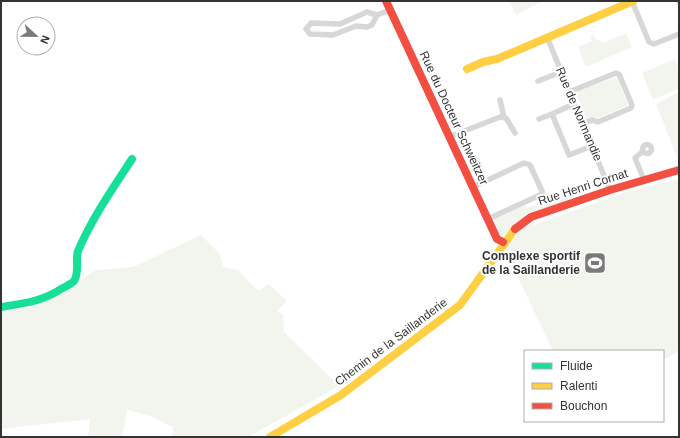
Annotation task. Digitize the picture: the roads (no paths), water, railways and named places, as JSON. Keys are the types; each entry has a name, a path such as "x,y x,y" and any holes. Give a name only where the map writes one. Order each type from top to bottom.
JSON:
{"street":[{"name":"Rue du Docteur Schweitzer","path":"386,1 497,239 503,242"},
{"path":"467,69 483,62 497,59 633,1 649,42 654,44 679,34"},
{"path":"378,15 367,12 338,24 311,23 306,29 310,34 333,35 356,26 367,27 372,25 378,15 390,10"},
{"name":"Rue de Normandie","path":"547,37 610,190"},
{"path":"538,81 561,72"},
{"path":"569,92 616,73 619,74 632,105 631,108 598,122 592,120 583,124"},
{"path":"500,100 504,117 515,133"},
{"path":"539,119 574,104"},
{"path":"552,114 569,155 592,146"},
{"path":"449,137 500,116 504,117"},
{"path":"643,150 635,158 644,180"},
{"path":"1,306 34,302 47,298 73,282 76,278 77,254 100,208 132,159"},
{"path":"473,186 524,162 530,164 542,194 488,219"},
{"name":"Rue Henri Cornat","path":"503,242 516,228 531,217 610,190 679,170"},
{"name":"Chemin de la Saillanderie","path":"270,437 341,395 460,305 472,291 500,250 503,242"}],"place":[{"name":"Complexe sportif de la Saillanderie","path":"595,263"}]}
